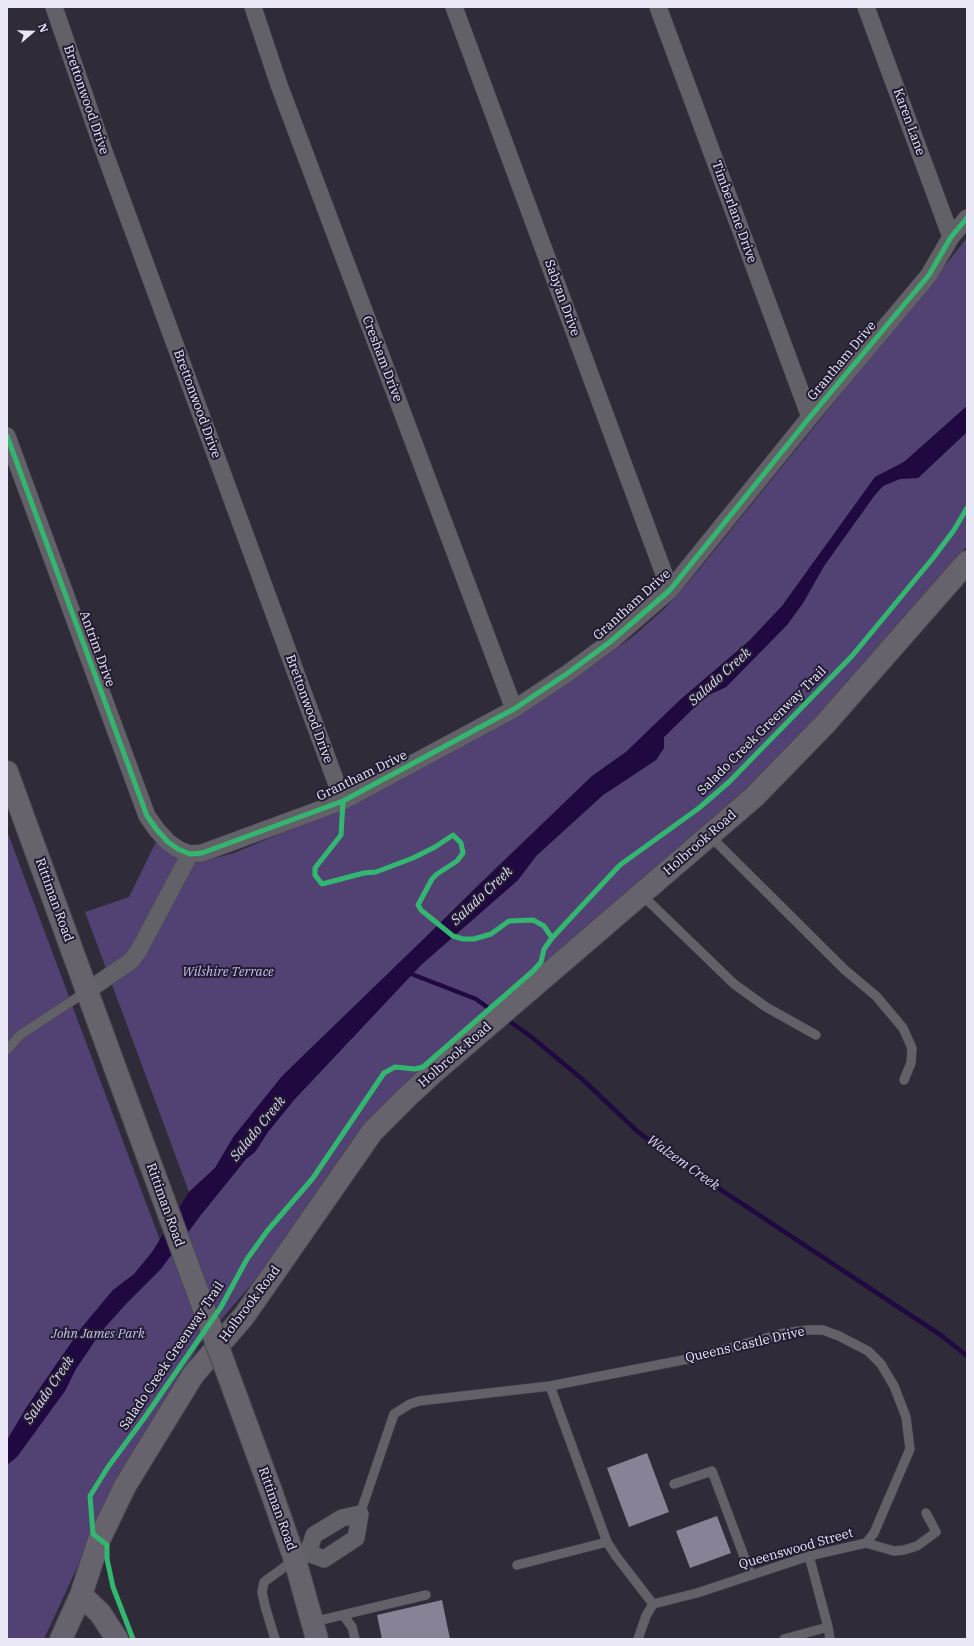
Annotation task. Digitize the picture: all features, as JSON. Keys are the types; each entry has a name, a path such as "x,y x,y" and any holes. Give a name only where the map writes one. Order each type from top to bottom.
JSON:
{"street":[{"name":"Brettonwood Drive","path":"54,7 108,161 343,801"},
{"name":"Cresham Drive","path":"253,7 279,85 514,709"},
{"name":"Sabyan Drive","path":"454,7 670,590"},
{"name":"Timberlane Drive","path":"658,7 810,417"},
{"name":"Karen Lane","path":"866,7 951,237"},
{"name":"Grantham Drive","path":"190,854 202,853 343,801 514,709 568,673 610,642 670,590 810,417 929,275 951,237 967,218"},
{"name":"Antrim Drive","path":"7,436 13,469 147,816 156,830 168,842 190,854"},
{"name":"Holbrook Road","path":"61,1639 81,1595 99,1540 125,1486 194,1375 244,1316 372,1132 407,1097 465,1045 754,796 825,724 967,562"},
{"name":"Rittiman Road","path":"7,772 271,1491 302,1556 315,1630"},
{"path":"87,991 131,961 139,950 190,854"},
{"path":"302,1556 314,1535 342,1518 360,1514"},
{"name":"Queens Castle Drive","path":"302,1556 324,1559 356,1538 360,1514"},
{"path":"81,1595 100,1613 117,1639"}],"lane":[{"path":"709,835 845,970 876,996 903,1028 912,1048 911,1063 904,1080"},
{"path":"641,894 734,984 766,1007 816,1035"},
{"path":"7,1050 20,1036 87,991"},
{"name":"Queens Castle Drive","path":"360,1514 394,1414 410,1404 419,1401 550,1386 692,1358 784,1333 823,1330 839,1336 868,1351 881,1364 894,1386 906,1417 910,1438 910,1449 874,1533 866,1543"},
{"path":"550,1386 606,1542 653,1604 646,1616 638,1639"},
{"path":"674,1484 712,1471 750,1575"},
{"name":"Queenswood Street","path":"653,1604 685,1596 810,1556 866,1543 894,1551 917,1546 936,1532 926,1513"},
{"path":"517,1565 606,1542"},
{"path":"275,1639 262,1592 264,1582 302,1556"},
{"path":"810,1556 830,1639"},
{"path":"315,1630 343,1614 426,1595"},
{"path":"343,1614 352,1628 355,1639"},
{"path":"784,1639 828,1627"}],"green space":[{"name":"Wilshire Terrace","path":"967,238 967,406 904,462 875,477 782,606 749,641 680,700 626,752 592,776 480,883 412,951 234,1136 215,1168 189,1192 85,912 129,897 156,842 189,865 234,853 354,803 493,730 601,660 636,634 666,607 697,572"},
{"name":"John James Park","path":"967,432 967,546 812,723 759,777 622,899 414,1079 282,1249 199,1345 112,1492 44,1639 7,1639 7,831 167,1259 246,1159 255,1152 268,1132 293,1101 421,965 518,880 536,856 603,795 656,760 664,748 664,737 706,696 726,687 787,625 803,603 824,566 874,496 883,486 900,478 918,478"}],"water":[{"name":"Salado Creek","path":"967,406 967,432 918,478 900,479 883,486 874,496 824,566 803,603 787,625 726,687 706,696 664,737 664,748 656,760 603,795 536,856 518,880 421,965 293,1101 268,1132 255,1152 246,1159 200,1216 161,1269 125,1305 101,1332 76,1369 65,1391 17,1457 7,1465 7,1440 26,1408 82,1327 113,1290 134,1274 152,1252 189,1192 215,1168 234,1136 282,1076 592,776 626,752 680,700 749,641 782,606 875,477 904,462"}],"building":[{"path":"647,1453 669,1512 629,1527 607,1468"},
{"path":"717,1516 731,1553 690,1568 676,1531"},
{"path":"442,1600 450,1639 382,1639 377,1615"}],"waterway":[{"name":"Walzem Creek","path":"409,973 476,999 494,1012"},
{"name":"Walzem Creek","path":"506,1019 529,1035 581,1078 638,1132 694,1172 942,1336 967,1356"}],"cycle path":[{"path":"7,436 147,816 168,842 178,849 190,854 202,853 343,801 514,709 568,673 610,642 670,590 810,417 929,275 951,237 967,218"},
{"name":"Salado Creek Greenway Trail","path":"133,1639 113,1587 107,1559 107,1545 93,1534 90,1496 108,1467 145,1417 221,1307 247,1259 268,1230 313,1178 384,1073 395,1067 415,1069 423,1067 533,971 541,962 544,949 552,938 620,865 699,808 729,782 852,656 933,558 954,530 967,508"},
{"path":"343,801 341,835 315,868 315,875 322,884 364,873 376,872 413,858 435,847 453,835 461,843 463,853 457,861 432,879 418,905 421,910 453,936 463,939 474,939 491,934 509,921 533,920 544,926 552,938"}]}
